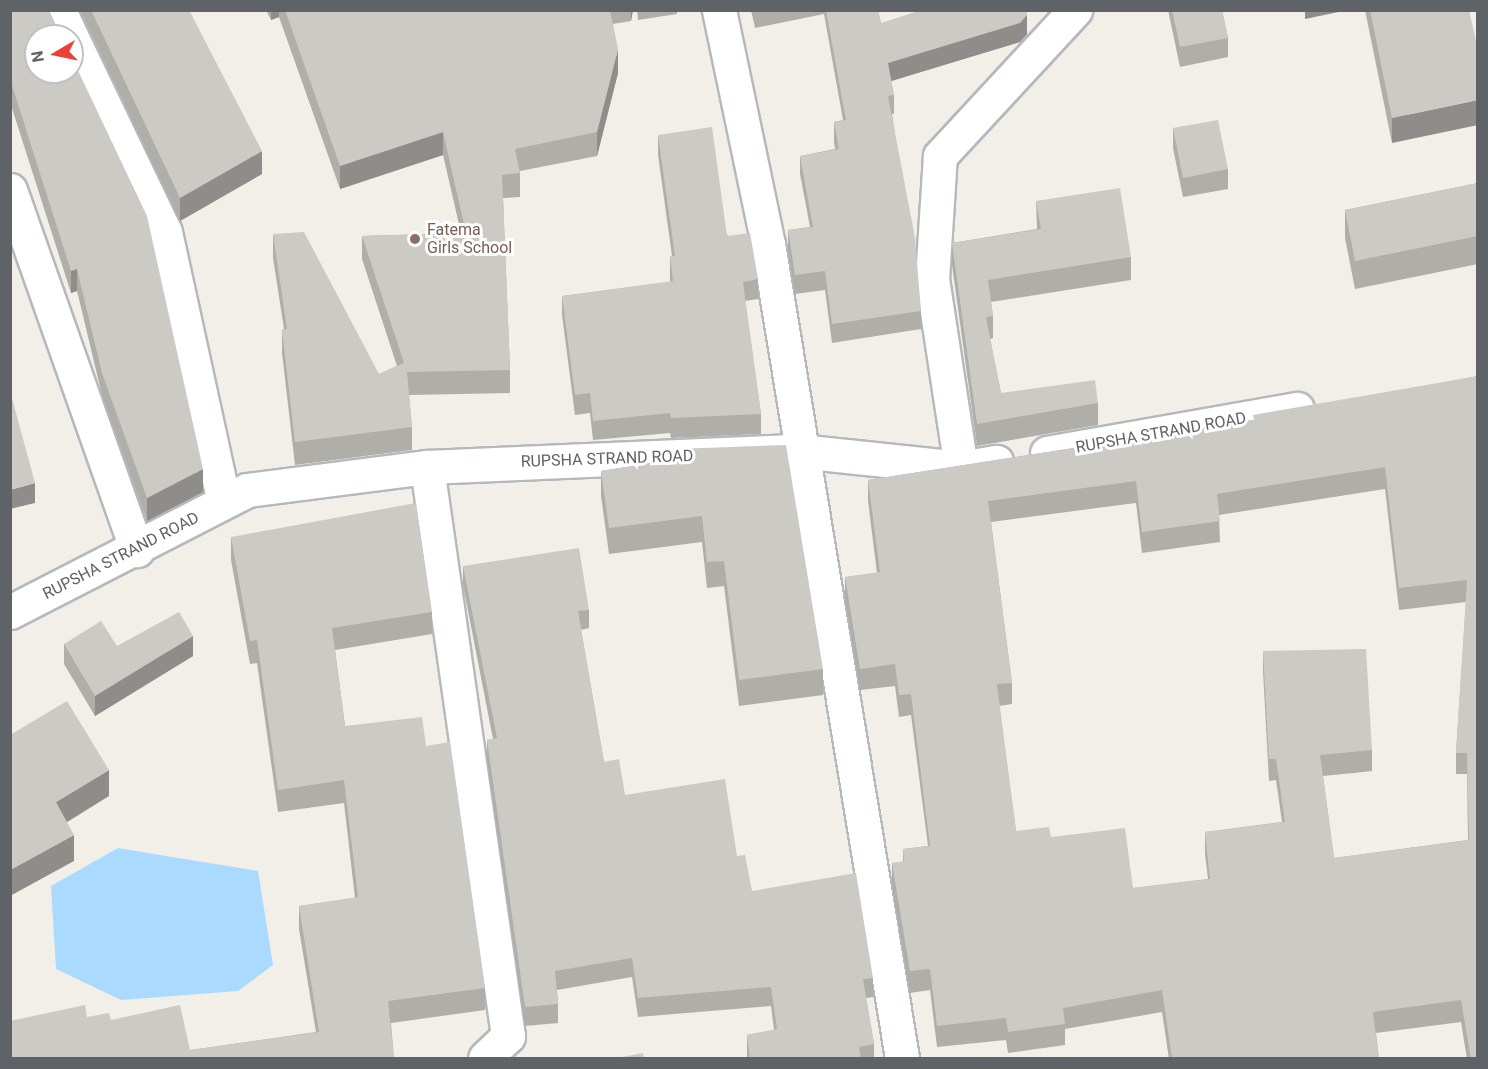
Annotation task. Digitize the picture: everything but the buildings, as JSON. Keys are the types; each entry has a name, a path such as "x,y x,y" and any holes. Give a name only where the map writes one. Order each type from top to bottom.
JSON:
{"street":[{"path":"59,10 65,24"},
{"path":"719,10 768,244 799,451 902,1059"},
{"path":"961,468 932,279 940,156 1076,10"},
{"path":"84,64 165,232 225,502"},
{"path":"10,190 137,550"},
{"name":"RUPSHA STRAND ROAD","path":"10,612 137,550 247,490 426,466 799,451 961,468 1325,404"},
{"path":"426,466 508,1036 485,1059"}],"water":[{"path":"118,848 258,871 273,965 238,991 121,1000 56,969 51,886"}],"place":[{"name":"Fatema Girls School","path":"415,239"}]}
